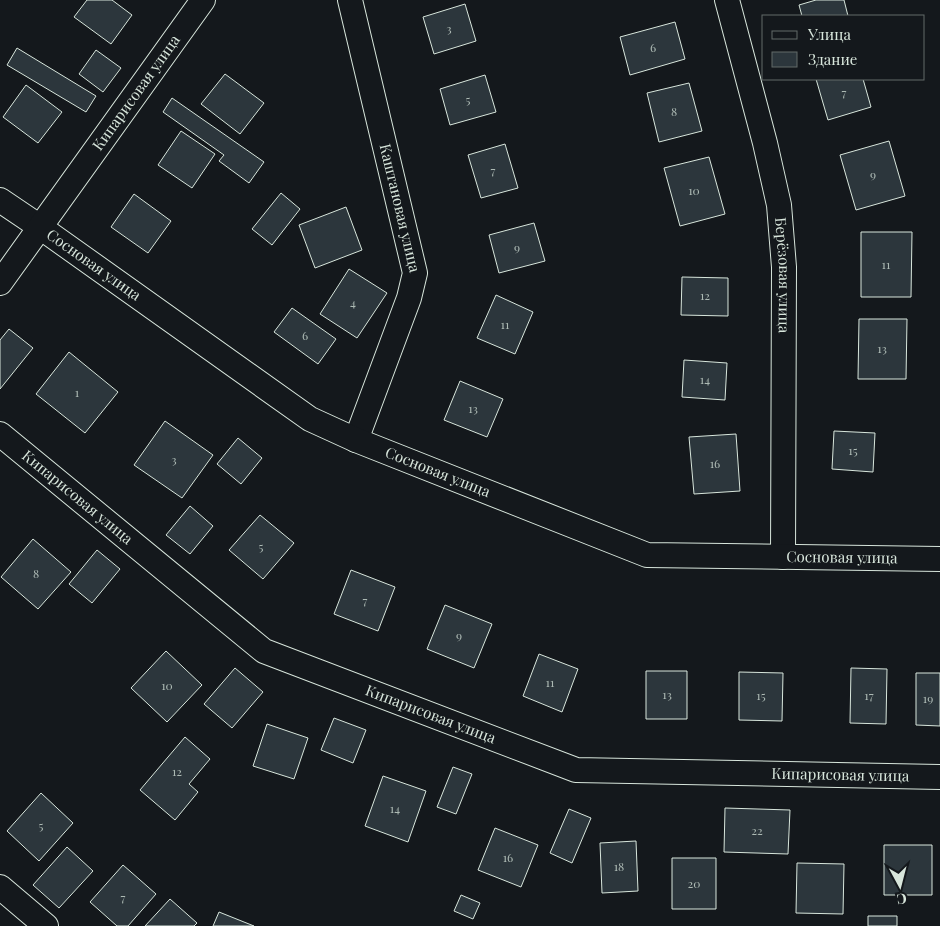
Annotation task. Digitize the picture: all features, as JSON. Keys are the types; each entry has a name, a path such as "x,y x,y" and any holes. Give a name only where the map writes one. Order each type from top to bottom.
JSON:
{"street":[{"name":"Кипарисовая улица","path":"0,284 203,0"},
{"name":"Каштановая улица","path":"350,0 410,244 415,273 409,298 356,440"},
{"name":"Берёзовая улица","path":"727,0 765,143 779,205 784,267 783,557"},
{"name":"Сосновая улица","path":"0,200 40,226 310,419 356,440 647,555 940,559"},
{"name":"Кипарисовая улица","path":"0,434 264,651 576,770 940,777"},
{"path":"0,887 46,926"}],"building":[{"path":"87,0 112,0 132,15 111,44 74,17"},
{"path":"816,0 844,0 848,15 802,15 799,5"},
{"path":"465,4 476,41 434,54 423,17"},
{"path":"675,22 685,59 630,75 620,37"},
{"path":"17,48 96,96 86,112 7,65"},
{"path":"96,50 121,68 103,92 79,74"},
{"path":"225,74 264,103 240,134 201,104"},
{"path":"485,75 496,112 450,125 440,89"},
{"path":"816,80 863,80 871,107 828,120"},
{"path":"689,83 702,131 659,142 647,93"},
{"path":"26,85 62,112 38,143 3,117"},
{"path":"172,98 264,162 249,183 219,161 224,155 163,112"},
{"path":"181,131 215,154 192,188 158,165"},
{"path":"889,141 905,196 856,210 840,155"},
{"path":"505,144 518,188 481,198 468,155"},
{"path":"709,157 725,214 680,226 664,168"},
{"path":"281,193 300,209 272,245 252,229"},
{"path":"134,194 171,221 148,253 111,227"},
{"path":"346,207 362,250 315,268 299,225"},
{"path":"534,223 545,261 499,273 489,235"},
{"path":"861,232 912,232 911,297 861,297"},
{"path":"349,269 387,293 357,338 320,314"},
{"path":"682,277 728,278 728,316 681,315"},
{"path":"496,295 533,312 515,354 477,338"},
{"path":"292,308 336,339 318,364 274,332"},
{"path":"859,319 907,319 906,379 858,379"},
{"path":"9,329 33,348 0,389 0,340"},
{"path":"69,352 118,392 85,433 36,394"},
{"path":"684,360 727,363 725,400 682,397"},
{"path":"460,381 503,399 487,437 444,420"},
{"path":"165,421 213,455 182,498 134,465"},
{"path":"834,431 875,433 873,472 832,469"},
{"path":"736,434 740,491 694,494 689,437"},
{"path":"238,438 262,458 241,484 217,464"},
{"path":"190,506 213,526 190,554 166,535"},
{"path":"260,515 294,543 263,579 229,550"},
{"path":"33,539 71,572 38,609 1,577"},
{"path":"97,550 120,569 92,603 69,584"},
{"path":"351,570 395,587 378,631 334,614"},
{"path":"445,605 492,624 474,668 427,649"},
{"path":"166,651 202,685 167,722 131,688"},
{"path":"539,654 578,669 562,712 523,696"},
{"path":"235,668 263,692 232,728 204,704"},
{"path":"851,668 887,669 886,724 850,723"},
{"path":"646,671 687,671 687,719 646,719"},
{"path":"739,672 783,673 782,721 739,720"},
{"path":"916,673 940,673 940,726 916,725"},
{"path":"334,718 366,730 353,763 321,750"},
{"path":"267,724 308,738 294,779 253,766"},
{"path":"185,737 210,759 189,784 198,792 175,820 140,790"},
{"path":"453,767 472,774 456,814 437,807"},
{"path":"383,776 426,791 408,842 365,826"},
{"path":"41,793 73,823 39,861 7,831"},
{"path":"725,808 790,810 788,854 724,852"},
{"path":"569,809 591,818 572,863 550,853"},
{"path":"495,828 538,845 521,887 478,870"},
{"path":"636,841 638,891 602,893 600,843"},
{"path":"884,845 932,845 932,895 884,895"},
{"path":"67,847 93,871 59,908 33,885"},
{"path":"672,858 716,858 716,909 672,909"},
{"path":"797,863 844,864 843,914 796,913"},
{"path":"123,865 156,894 128,926 117,926 90,902"},
{"path":"461,895 480,903 473,919 454,911"},
{"path":"170,899 197,923 194,926 145,926"},
{"path":"219,912 254,926 213,926"},
{"path":"868,916 897,916 897,926 868,926"}]}
